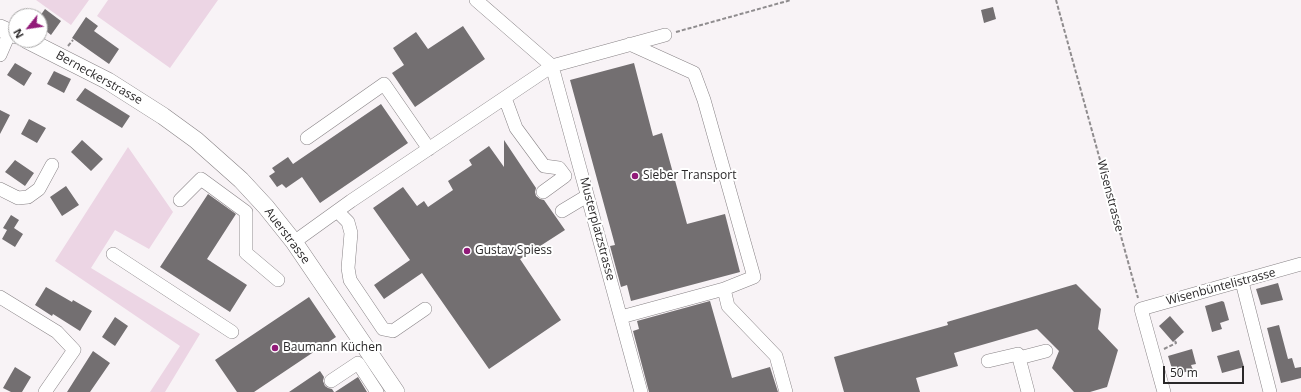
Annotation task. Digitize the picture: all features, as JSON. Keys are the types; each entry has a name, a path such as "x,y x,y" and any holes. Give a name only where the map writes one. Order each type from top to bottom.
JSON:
{"main road":[{"name":"Berneckerstrasse","path":"43,48 108,81 150,107"},
{"name":"Auerstrasse","path":"150,107 196,140 241,180 266,207 294,242 396,392"}],"street":[{"path":"476,0 552,66"},
{"path":"294,242 337,211 552,66 665,34"},
{"path":"0,55 8,35"},
{"path":"621,317 724,290 754,277 704,100 694,73 630,44"},
{"name":"Musterplatzstrasse","path":"552,66 641,392"},
{"path":"307,138 384,84 429,149"},
{"path":"505,98 516,128 544,166 560,168 565,176 543,192"},
{"path":"0,189 18,198 28,197 39,189 52,165"},
{"path":"180,200 201,180 246,212 246,253 278,280"},
{"path":"562,211 588,196"},
{"path":"337,211 348,222 351,233 348,268 350,280 383,329 392,331 425,309"},
{"path":"113,254 232,332"},
{"name":"Wisenbüntelistrasse","path":"1141,309 1242,282 1301,264"},
{"path":"1242,282 1270,392"},
{"path":"724,290 728,306 776,356 786,392"},
{"path":"0,297 57,332 74,350 46,392"},
{"path":"1141,309 1164,392"},
{"path":"1019,358 1046,351"},
{"path":"988,360 1018,354 1030,388"},
{"path":"331,381 358,363 377,392"}],"path":[{"path":"665,34 791,0"},
{"name":"Wisenstrasse","path":"1056,0 1141,309"},
{"path":"1154,354 1176,343 1175,341"}],"shaded area":[{"path":"36,0 89,0 71,25"},
{"path":"108,0 218,0 170,68 97,16"},
{"path":"128,147 173,212 149,249 115,230 91,268 200,334 165,392 150,392 180,346 55,261"}],"building":[{"path":"993,7 996,19 984,23 981,10"},
{"path":"48,11 61,21 51,35 48,33"},
{"path":"86,17 98,26 94,31 119,49 109,64 72,38"},
{"path":"463,26 485,59 415,107 392,73 404,65 393,48 416,32 428,49"},
{"path":"15,63 32,73 24,86 7,75"},
{"name":"Sieber Transport","path":"634,63 653,136 662,133 687,224 725,214 740,272 631,301 627,285 621,287 610,246 615,245 570,80"},
{"path":"54,71 71,79 64,93 47,84"},
{"path":"85,88 130,116 122,128 76,100"},
{"path":"381,104 408,143 320,203 302,177 286,188 282,184 277,187 269,176 275,172 272,168 288,157 293,164"},
{"path":"0,110 10,115 0,134"},
{"path":"29,119 46,128 37,143 21,134"},
{"path":"82,140 103,159 91,171 71,152"},
{"name":"Gustav Spiess","path":"504,140 536,188 536,196 544,200 565,230 520,259 561,320 489,369 422,273 384,299 374,285 410,260 373,208 403,187 417,206 424,201 428,207 453,190 448,181 472,165 469,160 489,146 504,167"},
{"path":"15,160 34,173 25,186 5,172"},
{"path":"66,186 79,205 62,216 50,197"},
{"path":"208,194 236,214 207,259 247,285 230,312 160,267"},
{"path":"11,215 19,220 14,228 23,234 15,247 2,239 7,230 3,228"},
{"path":"1278,283 1283,300 1261,305 1256,289"},
{"path":"1076,284 1101,309 1098,329 1118,350 1107,387 1090,392 1074,392 1052,368 1059,351 1037,329 954,353 958,366 916,378 920,392 844,392 834,357 948,325 947,322"},
{"path":"46,287 72,302 73,300 92,311 80,331 53,314 52,316 35,305"},
{"name":"Baumann Küchen","path":"309,297 336,337 254,392 237,392 215,360"},
{"path":"710,301 732,378 770,367 778,392 649,392 633,331 639,329 637,321"},
{"path":"1222,301 1224,302 1229,320 1220,323 1222,329 1212,332 1205,306"},
{"path":"1170,316 1184,332 1173,342 1159,326"},
{"path":"115,317 128,326 115,346 102,337"},
{"path":"1279,325 1288,359 1292,358 1295,368 1301,367 1301,378 1281,383 1267,328"},
{"path":"1192,349 1196,364 1191,365 1193,370 1174,375 1168,356"},
{"path":"1239,350 1244,367 1222,373 1217,356"},
{"path":"93,351 110,363 90,392 67,392"},
{"path":"15,367 31,377 22,392 11,392 3,388"},
{"path":"320,371 324,377 323,381 325,386 332,389 334,392 289,392"},
{"path":"358,377 367,392 335,392"}],"place":[{"name":"Sieber Transport","path":"635,176"},
{"name":"Gustav Spiess","path":"467,251"},
{"name":"Baumann Küchen","path":"275,348"}]}
